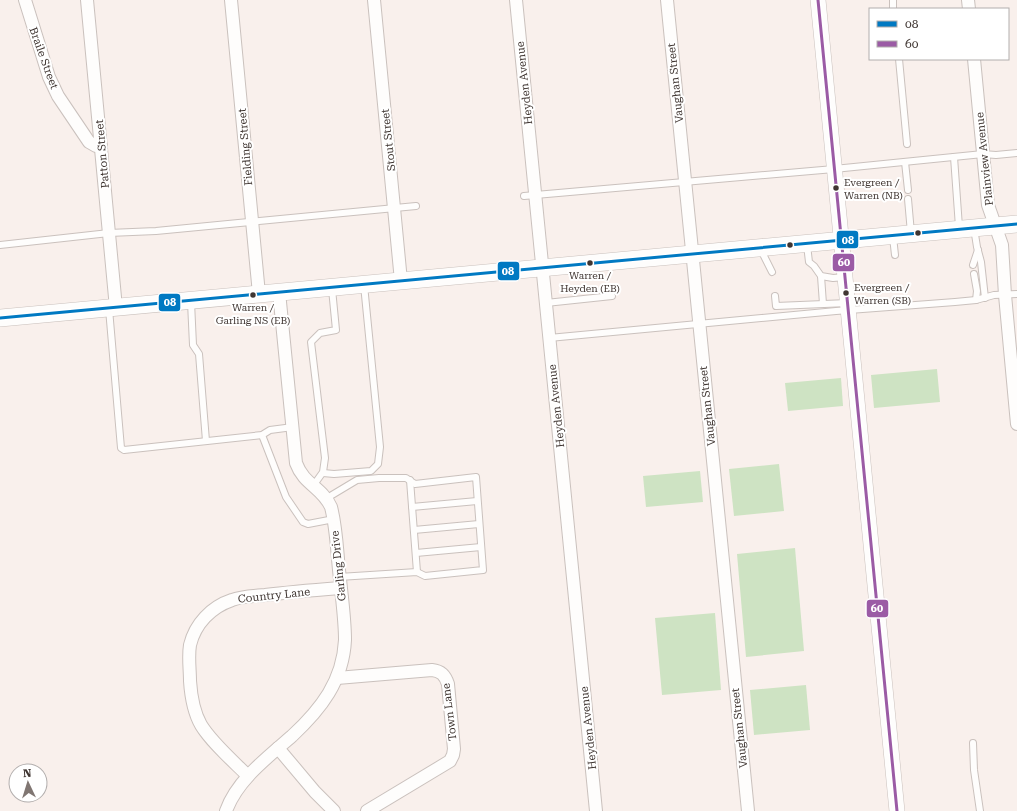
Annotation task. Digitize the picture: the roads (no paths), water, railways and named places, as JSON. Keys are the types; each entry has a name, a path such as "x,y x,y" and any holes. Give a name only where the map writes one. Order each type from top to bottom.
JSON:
{"main road":[{"path":"0,318 1017,224"}],"street":[{"name":"Braile Street","path":"25,0 45,66 58,96 89,142 96,146 101,146"},
{"name":"Patton Street","path":"87,0 109,233 112,308"},
{"name":"Fielding Street","path":"231,0 259,294"},
{"name":"Stout Street","path":"374,0 401,281"},
{"name":"Heyden Avenue","path":"516,0 530,196 542,268 546,303 596,811"},
{"name":"Vaughan Street","path":"667,0 748,811"},
{"path":"818,0 897,811"},
{"name":"Plainview Avenue","path":"974,60 988,205 994,226 1002,245 1017,424"},
{"path":"279,292 298,467 303,478 327,498"},
{"name":"Garling Drive","path":"226,811 235,794 248,776 314,714 328,696 337,678 343,658 345,640 334,519 327,498"},
{"name":"Country Lane","path":"248,776 207,734 196,714 191,697 189,658 190,645 195,632 209,613 232,599 278,593 340,582"},
{"name":"Town Lane","path":"337,678 432,670 441,672 448,684 454,749 450,761 368,811"},
{"path":"278,748 315,792 334,811"}],"lane":[{"path":"899,60 907,144"},
{"path":"530,196 983,154 996,155 1017,153"},
{"path":"954,157 967,229 978,250 981,262 985,298"},
{"path":"905,162 908,190"},
{"path":"908,198 911,234"},
{"path":"0,245 109,233 156,231 416,206"},
{"path":"893,235 895,255"},
{"path":"806,243 809,262 814,266 820,276 823,304"},
{"path":"760,248 772,272"},
{"path":"974,265 978,250"},
{"path":"974,274 977,291 976,300"},
{"path":"820,276 833,278 845,277"},
{"path":"323,472 334,474 371,471 378,464 380,447 364,284"},
{"path":"313,486 323,472 325,458 311,342 320,332 336,330 332,287"},
{"path":"549,338 699,324 848,307 976,300 1017,294"},
{"path":"546,303 612,296"},
{"path":"775,296 776,306 823,304 848,307"},
{"path":"191,301 193,345 199,354 206,441"},
{"path":"112,308 121,448 124,450 262,435 270,430 293,427"},
{"path":"262,435 286,497 303,522 308,524 334,519"},
{"path":"327,498 357,480 406,478 412,482 476,477 483,570 425,576 417,572 340,582"},
{"path":"412,482 412,507 417,572"},
{"path":"412,507 478,501"},
{"path":"414,530 479,524"},
{"path":"416,553 481,547"},
{"path":"973,743 974,770 980,811"}],"place":[{"name":"Evergreen / Warren (NB)","path":"836,188"},
{"name":"Warren / Heyden (EB)","path":"590,263"},
{"name":"Evergreen / Warren (SB)","path":"846,293"},
{"name":"Warren / Garling NS (EB)","path":"253,295"}]}
